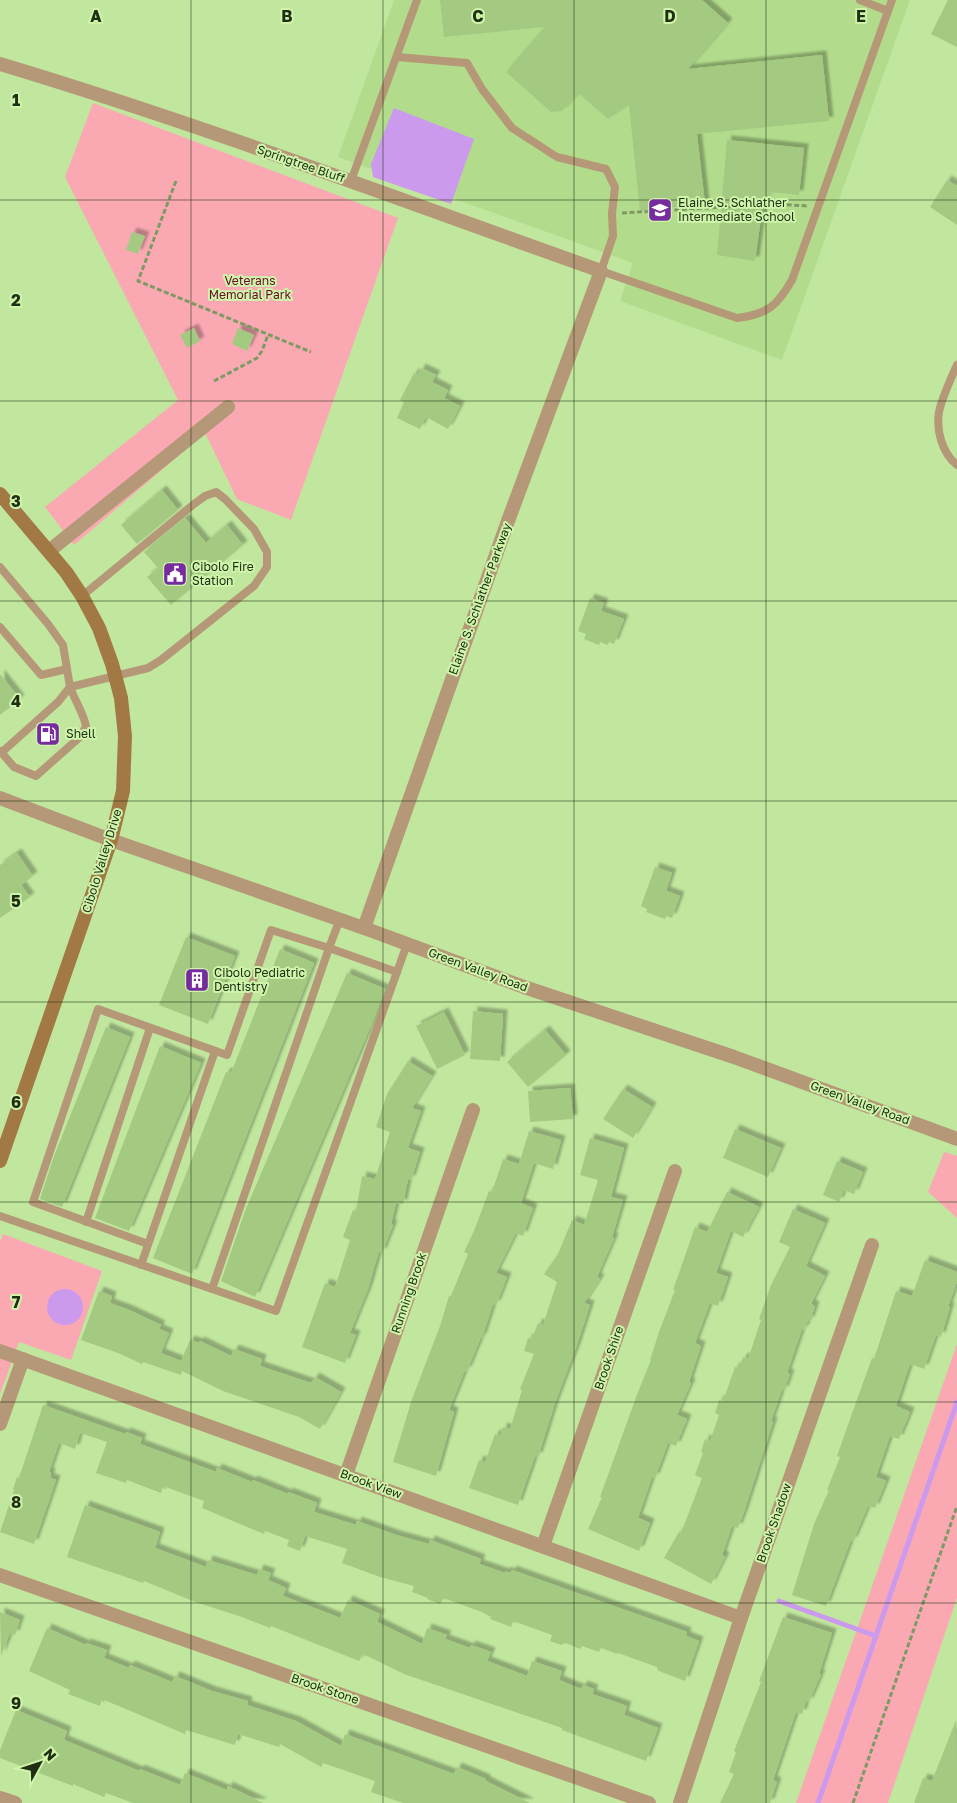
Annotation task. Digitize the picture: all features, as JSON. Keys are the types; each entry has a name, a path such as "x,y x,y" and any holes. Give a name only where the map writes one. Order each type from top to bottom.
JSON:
{"main road":[{"name":"Cibolo Valley Drive","path":"0,494 50,550 82,596 99,628 121,698 124,736 123,791 111,840 0,1161"}],"street":[{"name":"Springtree Bluff","path":"0,64 85,89 600,272"},
{"name":"Elaine S. Schlather Parkway","path":"364,928 505,530 600,272"},
{"path":"50,550 228,407"},
{"name":"Green Valley Road","path":"0,798 111,840 340,919 524,987 734,1056 957,1139"},
{"name":"Running Brook","path":"346,1475 473,1110"},
{"name":"Brook Shire","path":"543,1546 676,1171"},
{"name":"Brook Shadow","path":"680,1803 741,1618 872,1245"},
{"name":"Brook View","path":"0,1351 741,1618"},
{"path":"0,1424 22,1359"},
{"name":"Brook Stone","path":"0,1574 649,1803"},
{"path":"0,1798 15,1803"}],"lane":[{"path":"351,182 417,0"},
{"path":"860,0 888,11"},
{"path":"397,57 467,63 482,89 512,128 557,157 606,169 614,187 613,236 600,272 720,314 737,318 755,316 770,309 782,298 792,280 892,0"},
{"path":"957,364 939,412 940,438 951,460 957,465"},
{"path":"0,567 48,624 63,645 70,688 75,703 84,716 86,726 81,736 36,776 14,767 1,751 58,702 70,688 148,668 161,660 254,586 267,567 268,552 254,529 216,492 205,496 194,504 82,596"},
{"path":"0,627 41,675 67,669"},
{"path":"212,1289 340,919"},
{"path":"148,1244 33,1202 98,1010 227,1055 272,930 397,972"},
{"path":"0,1216 276,1311 407,944"},
{"path":"86,1222 150,1028"},
{"path":"141,1265 215,1051"}],"path":[{"path":"176,181 138,281 311,352"},
{"path":"612,214 767,204 818,206"},
{"path":"214,381 257,358 268,335"},
{"path":"853,1803 957,1506"}],"shaded area":[{"name":"Elaine S. Schlather Intermediate School","path":"394,0 910,0 782,360 620,301 633,263 338,157"},
{"path":"394,108 474,139 451,204 373,177 371,164"},
{"path":"65,1289 72,1290 78,1294 82,1300 82,1314 78,1320 72,1324 65,1325 58,1324 52,1320 48,1314 47,1307 48,1300 52,1294 58,1290"}],"green space":[{"name":"Veterans Memorial Park","path":"93,103 398,218 291,520 237,499 205,433 74,545 45,507 178,400 65,177"},
{"path":"944,1152 957,1156 957,1218 928,1192"},
{"path":"3,1234 102,1271 71,1360 19,1342 0,1394 0,1242"},
{"path":"957,1344 957,1598 888,1803 796,1803"}],"building":[{"path":"440,0 702,0 728,23 688,69 822,55 829,121 697,134 705,204 640,211 629,105 608,119 578,93 562,111 551,112 506,72 545,27 444,37"},
{"path":"948,0 957,0 957,47 931,34"},
{"path":"727,140 804,148 799,195 771,192 771,197 764,196 755,261 717,255"},
{"path":"947,180 957,186 957,225 930,207"},
{"path":"132,232 145,236 138,254 126,250"},
{"path":"194,328 200,341 187,348 180,335"},
{"path":"238,328 254,335 247,351 232,344"},
{"path":"421,368 436,375 432,382 448,390 444,398 460,406 448,429 426,417 420,429 397,418 404,402 400,400 414,373 418,375"},
{"path":"162,490 178,510 137,544 121,525"},
{"path":"185,518 206,543 227,525 243,545 171,605 147,577 158,568 144,552"},
{"path":"590,598 604,603 601,611 624,619 614,644 609,642 608,645 600,642 599,645 584,639 586,634 578,631"},
{"path":"0,674 20,699 0,715"},
{"path":"17,853 33,876 21,885 30,897 0,918 0,865"},
{"path":"655,867 672,873 666,891 680,896 672,918 666,916 665,919 646,912 647,909 641,906"},
{"name":"Cibolo Pediatric Dentistry","path":"186,937 235,956 208,1024 159,1005"},
{"path":"280,949 314,963 192,1274 153,1258 226,1072 231,1073"},
{"path":"347,973 385,989 255,1297 221,1281 245,1211"},
{"path":"473,1011 503,1014 500,1061 470,1059"},
{"path":"444,1012 465,1055 437,1069 416,1026"},
{"path":"106,1027 130,1037 62,1207 40,1199 54,1156"},
{"path":"545,1030 566,1055 528,1087 507,1062"},
{"path":"160,1046 201,1063 129,1231 95,1218"},
{"path":"408,1061 432,1076 412,1108 421,1111 408,1148 420,1152 411,1180 408,1179 403,1204 396,1203 391,1224 393,1225 382,1253 379,1251 368,1289 350,1333 356,1335 345,1363 302,1347 325,1283 335,1287 350,1240 343,1237 353,1210 356,1211 362,1176 375,1179 390,1132 376,1127 387,1094"},
{"path":"570,1088 573,1119 530,1122 528,1091"},
{"path":"623,1089 652,1107 633,1138 603,1119"},
{"path":"735,1129 781,1148 768,1177 723,1158"},
{"path":"529,1131 561,1140 553,1169 534,1163 521,1203 533,1208 523,1236 516,1233 496,1273 507,1277 496,1305 493,1304 482,1338 467,1371 465,1370 449,1410 454,1412 436,1476 393,1462 412,1399 440,1326 449,1296 451,1296 468,1254 464,1252 489,1191 492,1192 503,1159 519,1164"},
{"path":"590,1138 624,1148 611,1197 623,1200 612,1237 614,1238 597,1277 600,1279 584,1303 590,1305 577,1345 555,1403 538,1457 535,1456 518,1505 469,1488 479,1460 485,1462 495,1434 500,1436 503,1427 510,1429 522,1390 520,1389 534,1354 524,1351 528,1338 532,1339 538,1323 543,1325 557,1282 544,1274 558,1254 572,1220 584,1225 598,1180 580,1175"},
{"path":"837,1161 863,1172 854,1194 844,1190 839,1202 823,1195"},
{"path":"727,1192 759,1207 743,1237 731,1231 716,1273 728,1277 718,1306 710,1303 695,1343 701,1346 689,1382 691,1383 677,1415 687,1419 676,1446 668,1443 655,1478 652,1477 638,1518 650,1523 639,1551 588,1529 602,1497 600,1497 651,1360 695,1227 707,1232"},
{"path":"793,1209 825,1223 806,1266 825,1276 811,1304 815,1306 810,1321 808,1320 804,1330 802,1329 787,1373 790,1374 784,1391 782,1389 771,1421 773,1422 744,1512 738,1528 732,1526 722,1555 725,1557 711,1584 664,1558 679,1532 681,1533 702,1478 695,1475 703,1453 701,1452 705,1439 710,1441 719,1415 715,1413 719,1400 723,1401 735,1367 739,1368 743,1357 748,1359 771,1285 790,1247 779,1242"},
{"path":"925,1260 957,1272 957,1281 948,1307 950,1307 941,1337 936,1335 924,1369 910,1364 896,1406 910,1412 899,1439 890,1436 876,1477 886,1481 875,1508 868,1506 853,1541 851,1540 826,1606 792,1595 814,1524 829,1490 827,1490 840,1457 837,1456 872,1358 874,1359 896,1291 912,1296"},
{"path":"99,1291 112,1296 110,1303 161,1325 159,1329 169,1333 161,1353 181,1361 190,1340 199,1343 200,1341 231,1356 234,1349 262,1359 260,1366 311,1383 315,1377 341,1392 320,1429 299,1417 223,1391 182,1371 181,1375 143,1362 142,1364 81,1340"},
{"path":"43,1405 125,1434 126,1432 142,1438 140,1444 216,1472 217,1468 252,1482 253,1480 317,1503 314,1512 356,1525 357,1521 429,1544 430,1540 481,1559 479,1564 505,1573 505,1571 511,1573 512,1570 687,1632 686,1636 699,1641 685,1681 659,1671 657,1667 618,1653 601,1648 599,1652 582,1646 580,1649 566,1643 561,1645 550,1641 552,1635 513,1621 511,1627 490,1619 491,1617 482,1612 443,1598 440,1604 427,1599 412,1592 414,1586 380,1577 342,1563 347,1549 305,1536 300,1551 287,1546 289,1540 265,1531 264,1534 202,1508 204,1501 163,1486 161,1493 127,1480 126,1483 96,1473 107,1442 80,1433 75,1449 59,1443 49,1472 51,1473 50,1478 56,1480 34,1544 0,1532 17,1477 19,1478"},
{"path":"85,1505 160,1532 155,1548 206,1567 208,1560 257,1575 259,1569 271,1573 268,1580 286,1588 283,1596 340,1618 348,1600 380,1614 377,1622 422,1644 427,1628 447,1635 445,1639 470,1648 471,1645 491,1652 487,1661 527,1676 532,1661 562,1671 559,1680 581,1689 583,1685 594,1689 592,1694 627,1706 624,1715 658,1728 646,1761 562,1730 562,1728 404,1674 363,1654 359,1661 271,1626 270,1628 195,1602 144,1581 143,1583 67,1557"},
{"path":"0,1612 20,1620 15,1635 10,1633 1,1656"},
{"path":"783,1617 832,1633 819,1674 821,1674 809,1702 806,1701 802,1714 796,1712 773,1780 777,1782 770,1803 720,1803 734,1774 729,1772 736,1752 734,1751 761,1682 759,1681"},
{"path":"47,1628 86,1645 86,1643 107,1650 104,1658 129,1668 130,1665 172,1682 175,1676 212,1691 248,1701 247,1705 296,1721 341,1746 345,1734 454,1774 457,1767 486,1779 486,1781 530,1803 403,1803 371,1792 375,1781 323,1763 321,1767 280,1744 279,1747 238,1734 235,1745 186,1730 185,1734 102,1699 100,1706 68,1694 70,1690 29,1671"},
{"path":"16,1710 67,1731 64,1740 139,1771 140,1769 180,1785 185,1773 227,1790 228,1786 263,1803 133,1803 106,1793 104,1797 73,1784 73,1786 0,1758 0,1750"},
{"path":"956,1720 957,1803 914,1803 923,1778 932,1781"}],"waterway":[{"path":"818,1803 957,1402"},
{"path":"779,1601 876,1636"}],"place":[{"name":"Elaine S. Schlather Intermediate School","path":"660,210"},
{"name":"Cibolo Fire Station","path":"175,574"},
{"name":"Shell","path":"48,734"},
{"name":"Cibolo Pediatric Dentistry","path":"197,980"}]}
